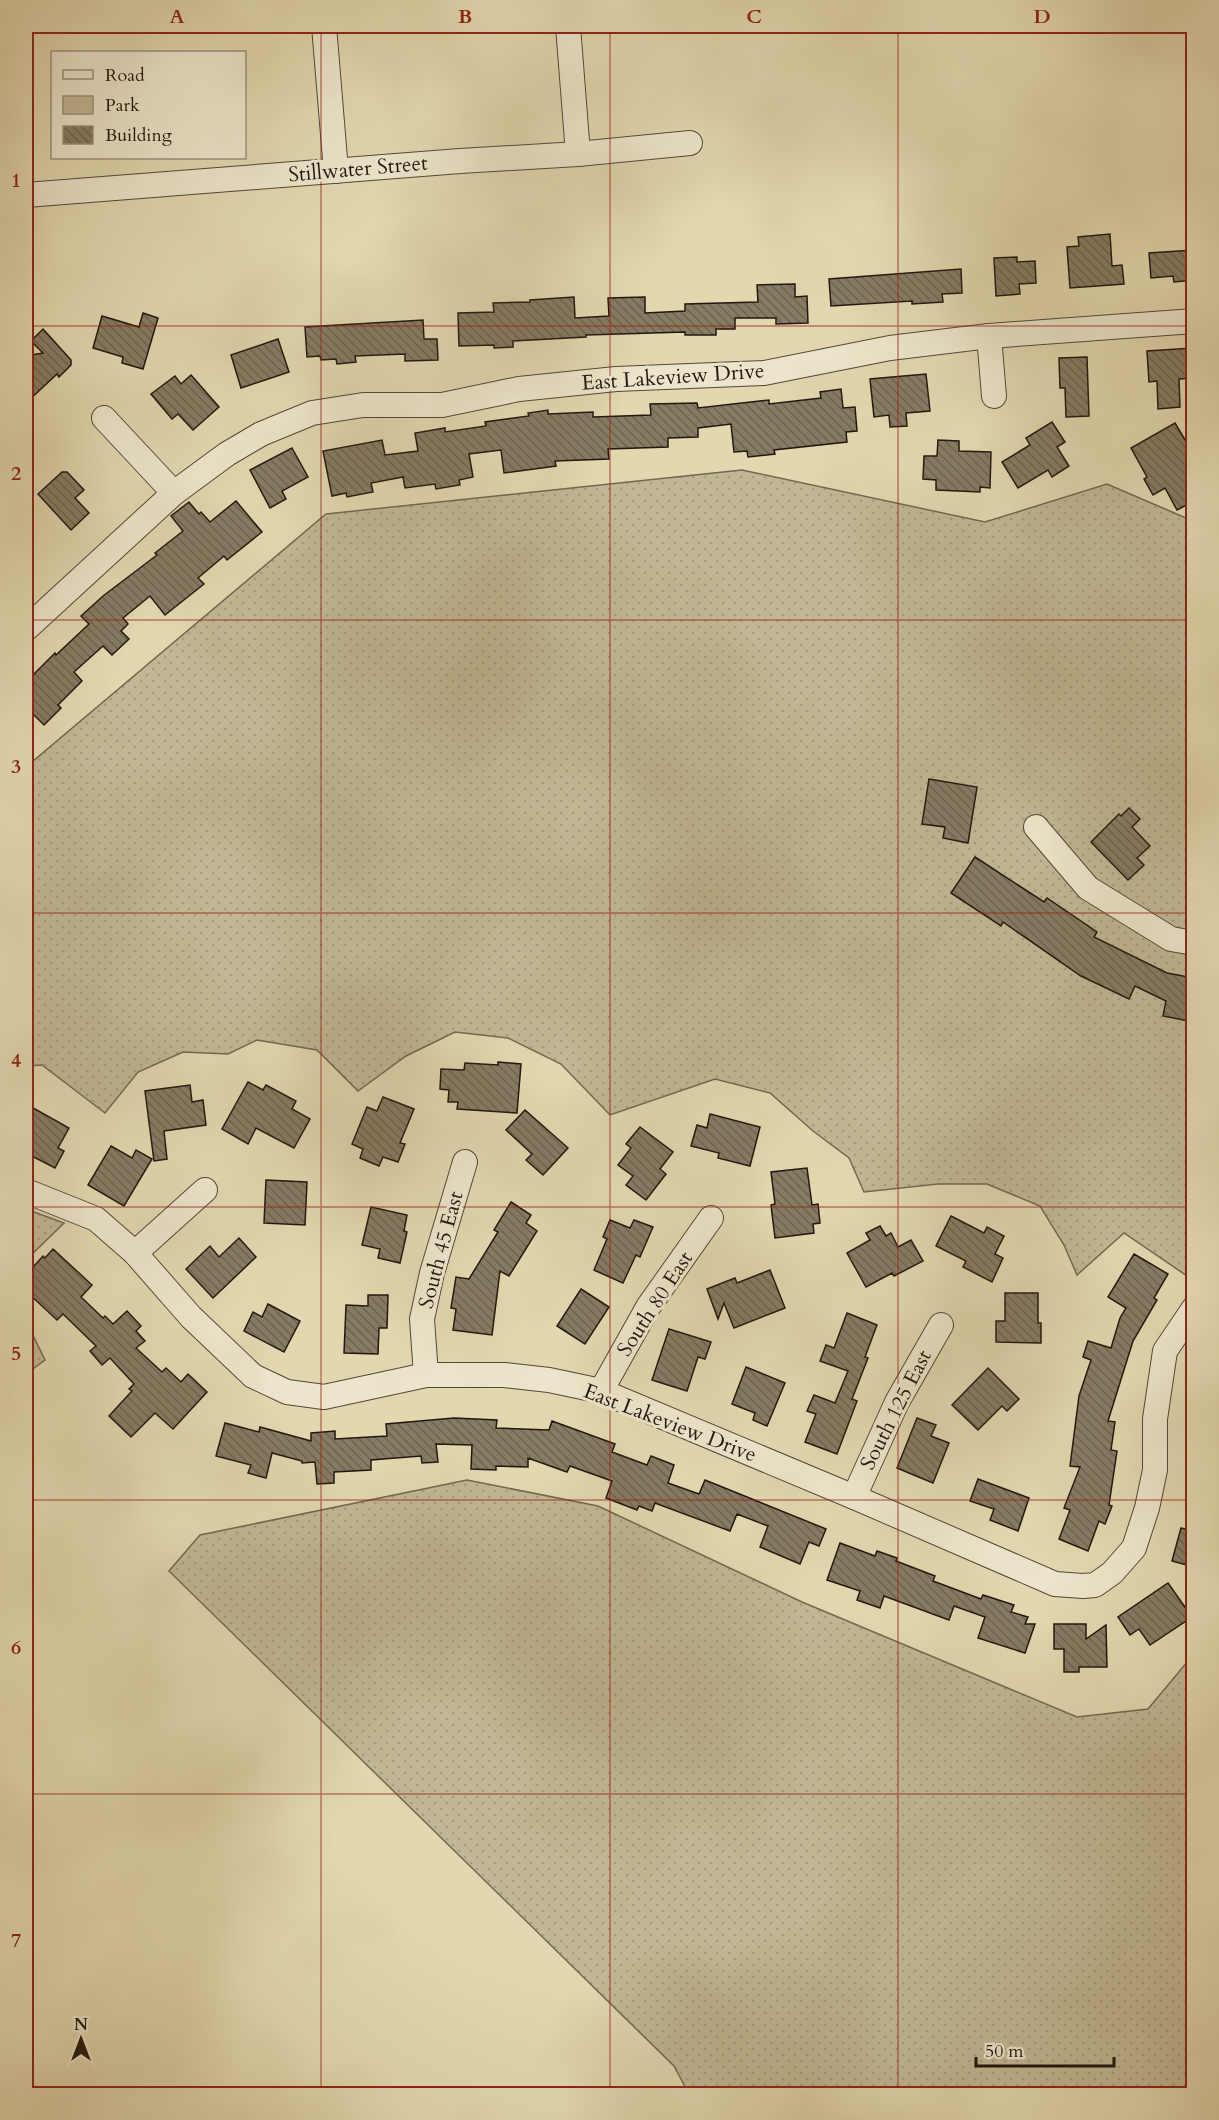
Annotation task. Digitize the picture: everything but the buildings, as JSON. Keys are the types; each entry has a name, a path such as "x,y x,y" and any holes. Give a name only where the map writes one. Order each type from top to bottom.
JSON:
{"street":[{"path":"324,26 336,171"},
{"path":"568,26 578,154"},
{"name":"Stillwater Street","path":"26,195 578,154 690,143"},
{"name":"East Lakeview Drive","path":"26,630 174,493 227,454 261,434 312,413 363,405 442,405 519,389 616,379 764,373 890,348 989,336 1194,321"},
{"path":"989,336 994,396"},
{"path":"104,418 174,493"},
{"path":"1036,827 1088,888 1171,939 1194,943"},
{"name":"South 45 East","path":"426,1375 423,1319 432,1273 465,1162"},
{"path":"135,1253 205,1190"},
{"name":"East Lakeview Drive","path":"26,1191 96,1219 135,1253 191,1317 253,1376 287,1392 324,1397 426,1375 504,1375 549,1380 601,1391 1055,1584 1095,1585 1112,1573 1134,1548 1147,1508 1155,1470 1155,1419 1165,1351 1194,1308"},
{"name":"South 80 East","path":"601,1391 648,1307 711,1218"},
{"name":"South 125 East","path":"854,1497 897,1401 941,1325"}],"green space":[{"path":"742,470 985,522 1107,484 1193,521 1193,1280 1124,1233 1077,1275 1064,1245 1040,1206 987,1184 938,1184 864,1192 849,1158 813,1131 770,1093 715,1079 610,1115 561,1064 508,1038 455,1032 406,1056 358,1091 317,1050 257,1040 228,1054 183,1052 138,1072 105,1113 42,1065 26,1066 26,767 326,514"},
{"path":"26,1209 64,1223 26,1260"},
{"path":"26,1321 45,1360 26,1374"},
{"path":"467,1480 598,1506 802,1602 1077,1717 1148,1709 1193,1655 1193,2094 689,2094 674,2066 169,1571 200,1535"}]}
